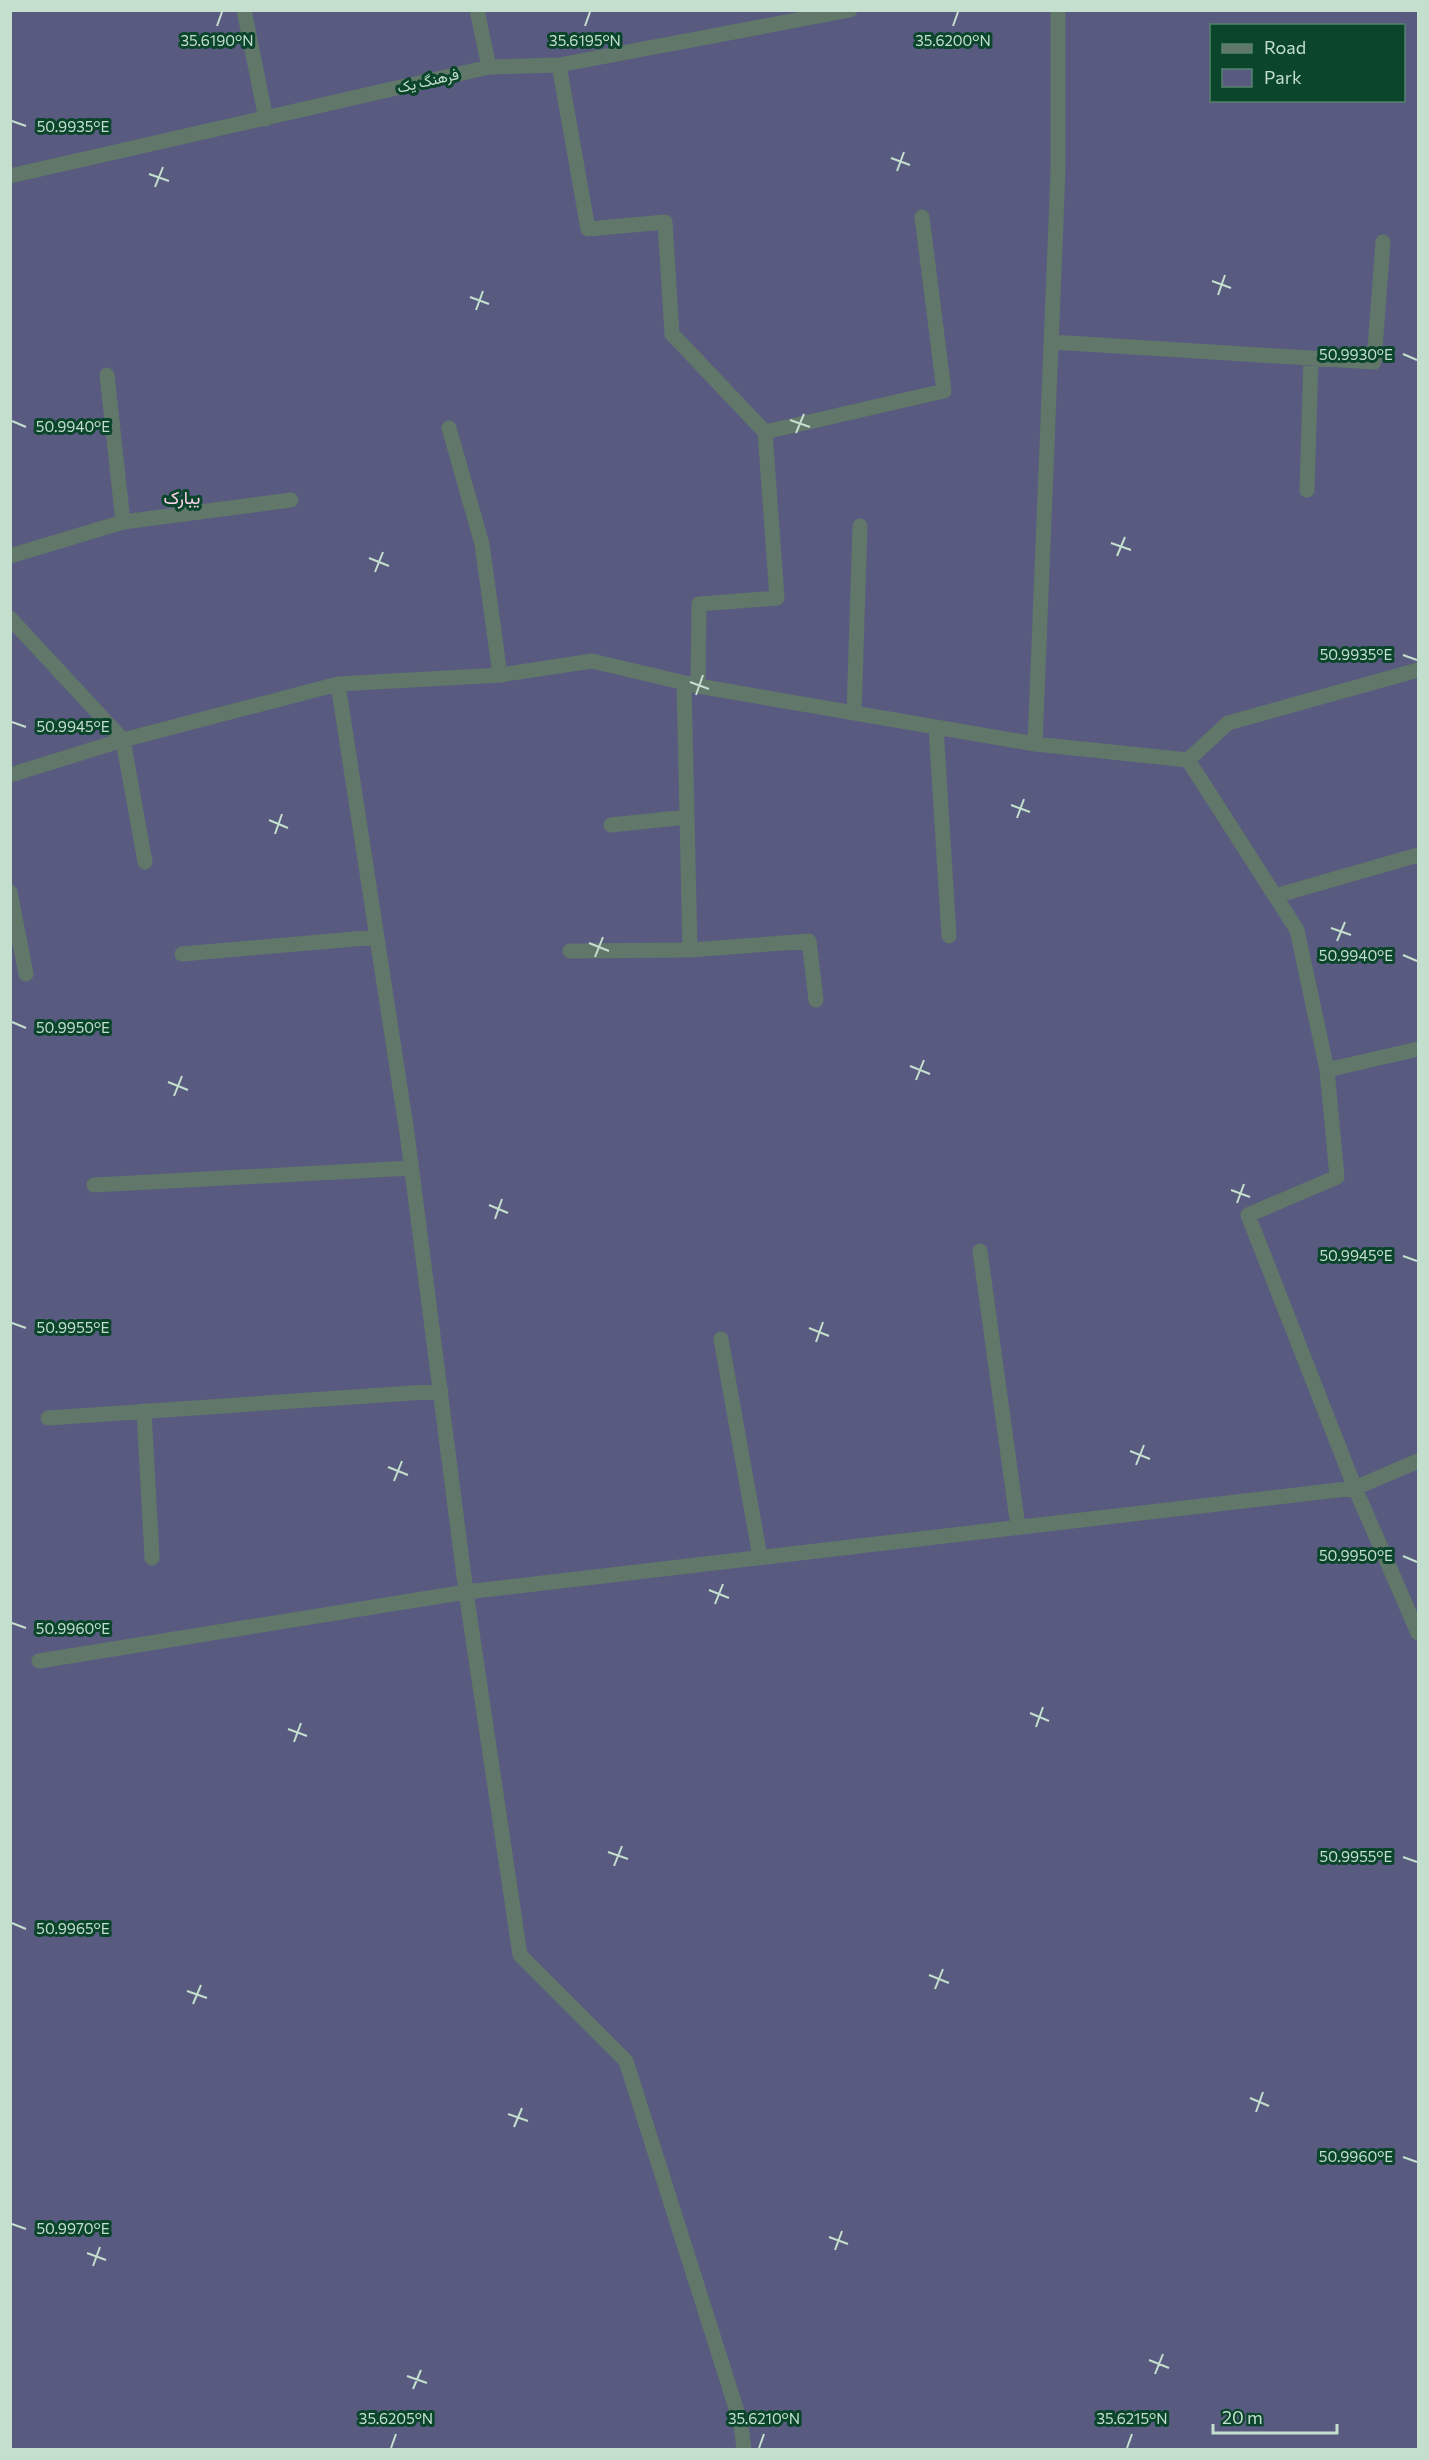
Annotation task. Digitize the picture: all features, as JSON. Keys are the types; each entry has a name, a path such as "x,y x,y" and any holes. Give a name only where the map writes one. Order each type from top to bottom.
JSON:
{"street":[{"path":"244,10 266,119"},
{"path":"477,10 489,68"},
{"name":"فرهنگ یک","path":"10,176 489,68 559,65 850,10"},
{"path":"1035,744 1058,171 1058,10"},
{"path":"559,65 588,229 665,222 672,334 765,432 777,598 699,604 691,685 687,817 690,950"},
{"path":"765,432 944,391 921,216"},
{"path":"1052,342 1374,362 1383,242"},
{"path":"1307,490 1311,358"},
{"path":"107,375 123,522"},
{"path":"450,428 482,544 500,675"},
{"path":"10,556 123,522 291,500"},
{"path":"854,713 860,526"},
{"path":"10,618 123,740 145,862"},
{"path":"10,775 123,740 338,684 500,675 592,661 691,685 1035,744 1188,760 1228,723 1419,670"},
{"path":"338,684 411,1168 466,1592 520,1955 626,2061 741,2424 744,2450"},
{"path":"936,727 949,936"},
{"path":"1188,760 1297,930 1327,1070 1337,1177 1248,1215 1355,1488 1419,1633"},
{"path":"611,825 687,817"},
{"path":"1275,896 1419,855"},
{"path":"10,892 26,974"},
{"path":"182,954 377,937"},
{"path":"570,951 690,950 809,941 816,1000"},
{"path":"1327,1070 1419,1048"},
{"path":"94,1185 411,1168"},
{"path":"980,1251 1018,1527"},
{"path":"721,1339 760,1557"},
{"path":"48,1418 441,1391"},
{"path":"144,1411 152,1558"},
{"path":"39,1661 466,1592 1355,1488 1419,1461"}],"green space":[{"path":"11,11 1418,11 1418,2449 11,2449"}],"district":[{"name":"یبارک","path":"182,498"}]}
